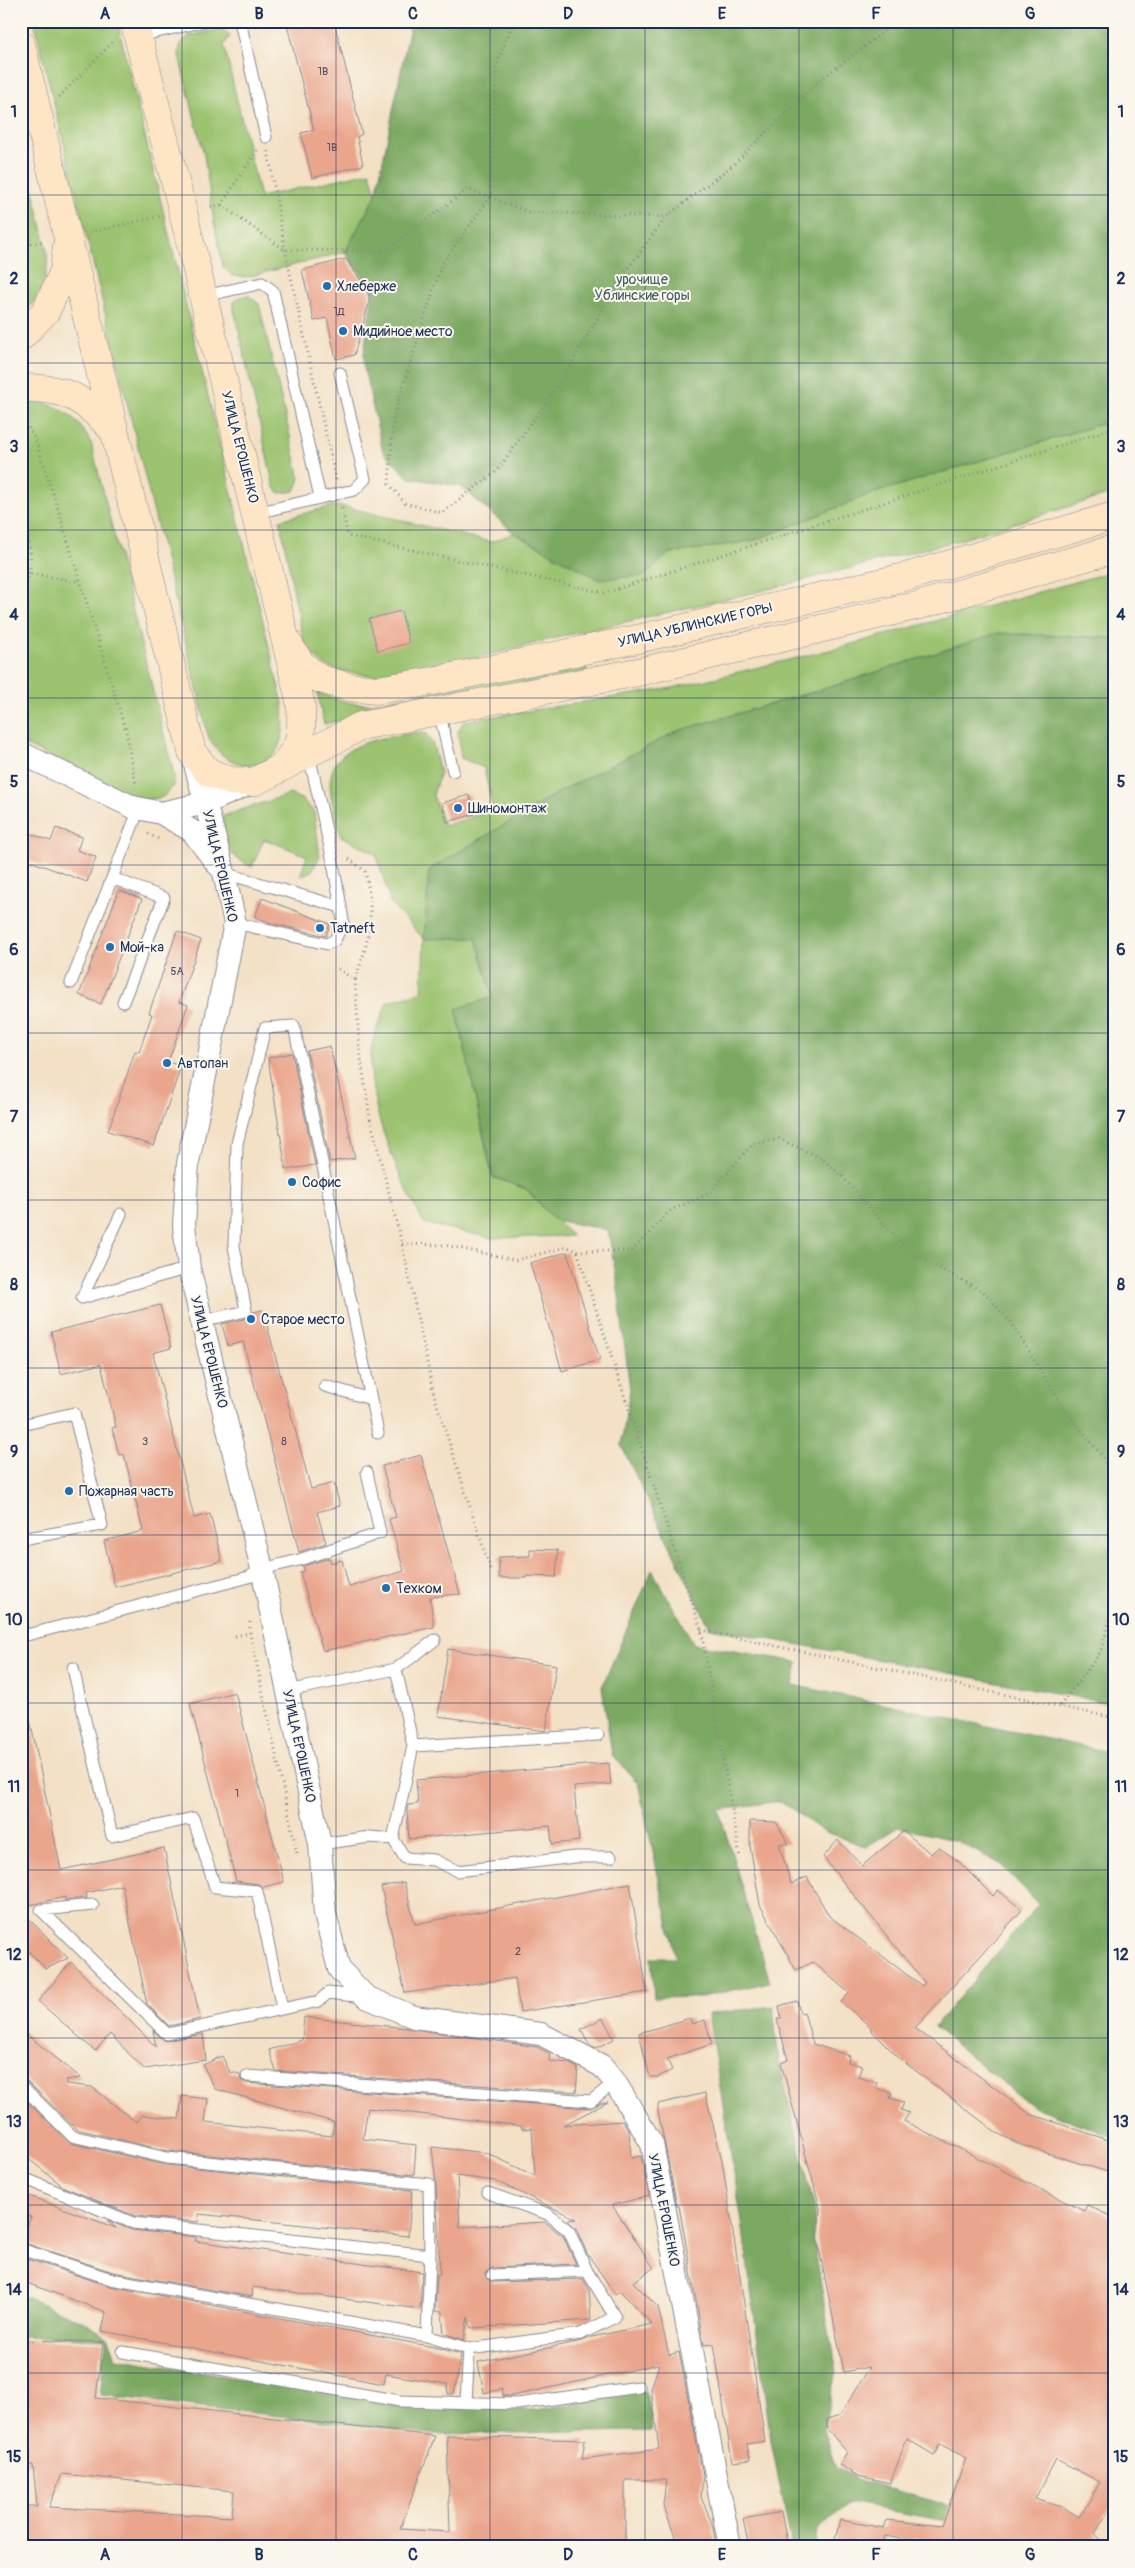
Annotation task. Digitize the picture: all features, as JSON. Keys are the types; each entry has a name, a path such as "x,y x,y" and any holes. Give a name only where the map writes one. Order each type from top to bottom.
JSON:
{"main road":[{"name":"УЛИЦА ЕРОШЕНКО","path":"21,44 32,96 68,237 192,752 208,772 231,781 254,782 281,769 297,749 302,728 301,705 204,296 136,26"},
{"path":"21,337 46,311 64,271 68,237"},
{"path":"21,388 60,390 89,405 113,430"},
{"name":"УЛИЦА УБЛИНСКИЕ ГОРЫ","path":"287,642 301,664 320,679 349,687 377,690 632,640 909,576 1114,516"},
{"path":"281,769 361,726 642,671 910,607 1114,549"}],"street":[{"name":"УЛИЦА ЕРОШЕНКО","path":"192,752 224,873 235,923 188,1163 184,1225 189,1268 262,1569 320,1844 325,1914 339,1969 366,1997 414,2017 541,2034 602,2066 615,2082 652,2144 730,2547"},
{"name":"УЛИЦА ЕРОШЕНКО","path":"144,810 185,792 192,752"},
{"path":"24,760 192,831 224,873"},
{"path":"144,810 206,803 254,782"}],"lane":[{"path":"136,26 206,21"},
{"path":"240,21 266,137"},
{"path":"204,296 262,283 273,291 320,497"},
{"path":"256,512 354,490 365,478 340,373"},
{"path":"439,711 453,771"},
{"path":"235,923 327,944 335,940 343,922 331,852 309,755"},
{"path":"71,984 112,878 144,810"},
{"path":"224,873 341,907"},
{"path":"112,878 164,898 123,1002"},
{"path":"202,1321 246,1311 234,1246 237,1144 265,1028 294,1026 378,1433"},
{"path":"121,1214 82,1298 189,1268"},
{"path":"325,1386 371,1399"},
{"path":"21,1425 74,1413 102,1525 21,1539"},
{"path":"21,1629 27,1635 249,1577 262,1569 299,1560 380,1533 367,1472"},
{"path":"287,1690 396,1669 434,1640"},
{"path":"73,1668 112,1836 193,1818 215,1887 257,1891 282,2008"},
{"path":"396,1669 413,1746 393,1839 405,1858 434,1860 458,1871 575,1857 611,1857"},
{"path":"413,1746 598,1735"},
{"path":"320,1844 370,1837 393,1839"},
{"path":"93,1905 42,1910 167,2034 319,2001 328,1994 366,1997"},
{"path":"247,2076 591,2101 615,2082"},
{"path":"21,2085 72,2136 168,2158 429,2184 430,2255 427,2336"},
{"path":"21,2177 133,2223 430,2255"},
{"path":"21,2249 111,2278 427,2336 469,2349 581,2334 615,2317 587,2271 568,2231 548,2214 488,2193"},
{"path":"493,2275 587,2271"},
{"path":"466,2401 469,2349"},
{"path":"123,2352 400,2401 466,2401 517,2404 639,2387"}],"path":[{"path":"514,21 497,63 490,197 441,266 393,418 389,484 405,503 442,513 496,471 563,378 620,279 666,217 734,164 820,80 898,21"},
{"path":"32,96 136,26"},
{"path":"221,205 285,250 385,251 468,189 529,212 666,217"},
{"path":"21,246 167,215"},
{"path":"21,421 28,427 35,439 126,731 136,785 144,810"},
{"path":"605,593 1114,428"},
{"path":"21,524 30,545 31,573 21,594"},
{"path":"21,572 80,582"},
{"path":"331,852 346,857 365,871 372,901 368,945 355,980 360,1053 370,1118 402,1244 434,1396 491,1572"},
{"path":"338,969 355,980"},
{"path":"402,1244 444,1245 516,1260 567,1247 577,1250 632,1251 671,1210 708,1194 753,1144 779,1139 821,1158 843,1177 882,1223 913,1254 984,1292 1011,1322 1062,1406 1103,1457 1114,1487"},
{"path":"577,1250 701,1630 740,1858"},
{"path":"1060,1706 1100,1653 1114,1607"},
{"path":"701,1630 1114,1718"},
{"path":"235,1636 250,1633"}],"green space":[{"path":"34,21 117,21 283,704 284,723 281,742 275,753 268,760 260,764 242,764 225,757 212,744 207,733"},
{"name":"урочище Ублинские горы","path":"411,21 1114,21 1114,420 871,494 756,540 668,554 644,576 598,579 514,533 460,486 409,478 383,452 364,368 364,352 373,292 345,252 376,195"},
{"path":"223,29 230,36 224,45 260,197 370,172 376,195 345,252 247,277 232,276 223,267 204,155 179,56 180,44 189,36"},
{"path":"21,135 47,251 47,270 39,294 21,316"},
{"path":"248,295 259,304 300,479 295,491 280,493 274,488 234,309 234,302 239,297"},
{"path":"21,400 45,403 63,411 78,423 91,443 174,775 174,786 163,797 147,800 124,792 21,743"},
{"path":"1114,420 1114,493 956,541 761,591 568,635 420,672 382,677 338,671 323,664 314,656 303,639 280,520 332,506 346,507 491,542 514,533 598,579 643,576 668,554 756,540 871,494"},
{"path":"1114,571 1114,638 998,633 830,687 677,731 559,792 429,870 476,938 493,997 457,1009 492,1177 526,1189 572,1236 491,1238 423,1223 394,1162 379,1119 371,1075 371,1053 375,1033 387,1002 422,992 424,939 391,904 376,854 341,836 330,789 333,769 340,758 351,750 377,739 419,732 426,734 433,744 440,773 433,795 444,826 493,810 484,768 461,758 458,731 464,721 672,688 838,648"},
{"path":"998,633 1114,638 1114,1704 710,1628 621,1445 630,1390 617,1281 608,1230 554,1220 526,1189 493,1177 456,1009 493,997 476,938 424,939 429,870 559,792 677,731 830,687"},
{"path":"584,661 587,671 324,724 317,691 343,701 371,704"},
{"path":"290,794 303,800 314,812 320,856 312,871 300,876 307,856 264,839 252,867 237,858 224,841 223,816"},
{"path":"652,1570 694,1644 798,1662 793,1685 1114,1753 1114,2137 1032,2106 934,2027 1039,1904 1000,1864 957,1841 898,1827 866,1847 821,1830 781,1801 719,1810 770,1982 701,1997 654,1998 651,1958 676,1958 638,1783 612,1755 602,1687"},
{"path":"773,2006 779,2062 815,2210 813,2237 836,2372 823,2430 836,2467 860,2480 950,2506 980,2527 847,2503 818,2530 816,2547 792,2547 771,2441 742,2222 708,2014"},
{"path":"21,2295 83,2321 109,2338 116,2358 400,2406 535,2410 646,2392 652,2431 432,2434 100,2395 106,2339 21,2336"}],"building":[{"path":"286,21 334,21 362,134 357,137 363,165 312,178 301,133 314,130"},
{"path":"346,259 369,292 369,304 354,355 336,359 327,318 314,321 302,270"},
{"path":"401,611 409,643 378,651 369,619"},
{"name":"Шиномонтаж","path":"469,795 475,814 447,822 442,803"},
{"path":"56,828 82,837 77,850 96,857 87,882 22,858 31,834 51,841"},
{"name":"Мой-ка","path":"119,890 142,899 101,1004 79,995"},
{"path":"262,898 330,924 326,936 274,924 255,917"},
{"path":"177,931 201,940 179,1002 188,1005 168,1062 181,1066 154,1146 108,1131 135,1051 139,1052 152,1014 149,1013"},
{"path":"330,1046 355,1158 330,1162 307,1051"},
{"path":"292,1053 315,1165 286,1170 268,1058"},
{"path":"567,1252 600,1360 562,1371 530,1263"},
{"path":"160,1305 171,1348 153,1353 194,1518 210,1514 222,1561 115,1587 104,1541 143,1531 124,1454 119,1455 112,1428 116,1427 101,1364 61,1374 51,1332"},
{"path":"263,1310 311,1489 334,1483 340,1506 317,1512 326,1543 299,1552 243,1342 228,1346 222,1324 248,1318 253,1312"},
{"path":"421,1455 460,1594 430,1597 434,1627 323,1651 300,1572 304,1571 303,1566 330,1558 331,1563 342,1560 349,1587 404,1571 389,1519 396,1517 382,1466"},
{"path":"530,1549 558,1550 556,1577 527,1576 527,1578 499,1578 499,1557 530,1556"},
{"path":"448,1649 556,1665 546,1731 438,1716"},
{"path":"235,1692 284,1882 263,1887 258,1884 236,1881 190,1704"},
{"path":"21,1715 29,1715 61,1870 164,1848 200,2019 169,2026 147,2004 122,1885 86,1893 87,1898 65,1900 65,1897 21,1907"},
{"path":"609,1763 611,1784 574,1787 579,1841 552,1844 550,1826 409,1839 407,1811 408,1805 418,1804 416,1780"},
{"path":"750,1821 776,1822 789,1844 779,1844 791,1884 807,1877 829,1916 922,1986 925,1983 823,1857 838,1840 862,1866 904,1831 931,1854 938,1847 957,1860 993,1896 998,1890 1022,1910 915,2028 1030,2114 1114,2142 1114,2174 1021,2145 997,2133 899,2058 870,2029 872,2028 841,2002 849,1993 813,1962 796,1970 760,1905 750,1846"},
{"path":"404,1882 415,1924 630,1883 647,1992 520,2012 515,1978 405,1993 381,1887"},
{"path":"21,1911 68,1958 46,1969 21,1944"},
{"path":"71,1962 156,2047 153,2030 165,2041 203,2034 206,2060 144,2069 110,2034 95,2051 38,2001"},
{"path":"797,2001 800,2013 804,2012 813,2044 850,2056 848,2062 862,2066 858,2077 877,2083 875,2088 892,2093 890,2098 904,2102 901,2110 909,2113 904,2121 1084,2211 1087,2205 1114,2218 1114,2501 1095,2534 1109,2547 962,2547 915,2538 912,2541 885,2536 881,2547 854,2540 850,2546 834,2543 840,2520 884,2528 887,2520 942,2526 966,2458 940,2444 934,2455 907,2439 890,2483 858,2476 839,2465 847,2452 827,2429 827,2419 840,2415 870,2367 844,2372 817,2239 820,2208 781,2063 788,2060 777,2019 781,2018 779,2006","holes":["1056,2459 1100,2482 1080,2517 1062,2507 1035,2499"]},
{"path":"304,2017 407,2028 537,2047 550,2054 549,2061 569,2063 578,2068 576,2092 276,2071 269,2050 302,2040"},
{"path":"603,2018 614,2039 596,2048 589,2044 581,2029"},
{"path":"690,2018 692,2024 705,2020 712,2044 667,2059 672,2070 658,2077 650,2077 639,2033"},
{"path":"21,2030 81,2078 66,2080 66,2084 92,2087 136,2122 142,2115 179,2119 182,2096 208,2099 205,2122 332,2136 334,2122 215,2089 203,2065 222,2056 230,2072 240,2074 241,2080 246,2083 590,2108 608,2102 563,2125 623,2121 629,2131 631,2158 641,2156 649,2196 612,2205 654,2268 633,2282 658,2307 669,2355 679,2352 703,2475 701,2497 712,2524 717,2547 679,2547 663,2505 666,2480 625,2480 625,2547 21,2547 21,2506 37,2506 33,2465 21,2464 21,2340 103,2342 96,2398 435,2436 400,2529 450,2532 447,2436 585,2440 582,2459 659,2449 651,2389 659,2364 512,2396 503,2396 502,2389 484,2393 478,2362 582,2341 592,2337 652,2324 620,2291 615,2294 587,2253 576,2228 567,2220 577,2219 495,2181 457,2176 460,2227 545,2222 563,2236 576,2264 492,2268 486,2272 487,2279 493,2282 583,2279 589,2289 591,2320 471,2328 468,2317 464,2340 444,2333 442,2312 435,2311 437,2274 440,2274 436,2184 432,2147 487,2153 535,2176 532,2128 522,2129 522,2126 368,2108 363,2139 416,2145 414,2175 168,2151 76,2129 26,2080 21,2078","holes":["62,2474 234,2491 232,2517 49,2507"]},
{"path":"705,2093 722,2160 765,2441 747,2444 750,2460 732,2462 714,2344 704,2345 679,2206 677,2206 658,2111 658,2104"},
{"path":"21,2096 70,2143 166,2165 412,2190 408,2236 199,2214 198,2222 135,2216 64,2187 21,2153"},
{"path":"21,2193 116,2228 107,2220 132,2230 196,2237 195,2241 422,2272 420,2309 253,2287 252,2297 113,2272 21,2242 31,2217 21,2213"},
{"path":"21,2257 110,2286 439,2348 461,2354 454,2394 448,2394 447,2384 386,2374 384,2384 102,2331 106,2312 21,2281"},
{"path":"781,2512 788,2547 749,2547 743,2519"}],"place":[{"name":"Хлеберже","path":"327,286"},
{"name":"Мидийное место","path":"343,331"},
{"name":"Шиномонтаж","path":"458,808"},
{"name":"Tatneft","path":"320,928"},
{"name":"Мой-ка","path":"110,947"},
{"name":"Автопан","path":"167,1063"},
{"name":"Софис","path":"292,1182"},
{"name":"Старое место","path":"251,1319"},
{"name":"Пожарная часть","path":"69,1491"},
{"name":"Техком","path":"386,1588"}]}
